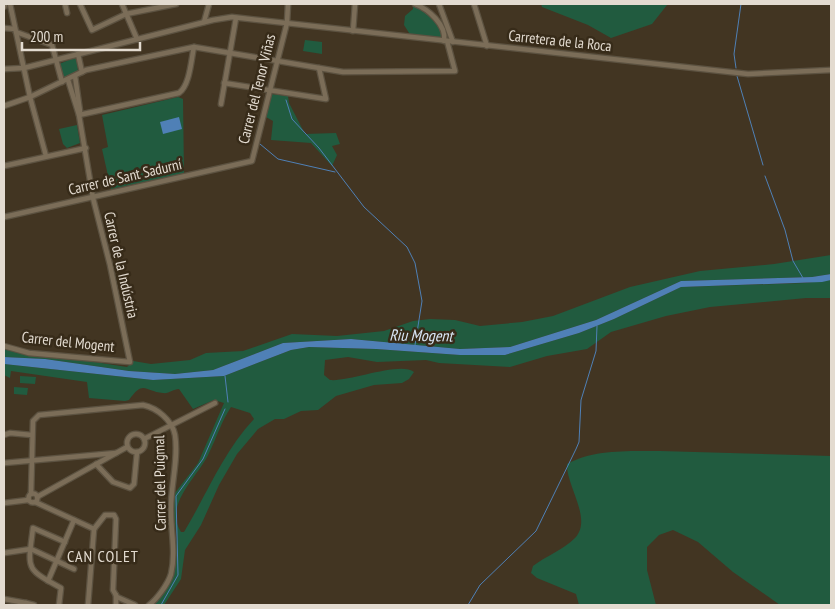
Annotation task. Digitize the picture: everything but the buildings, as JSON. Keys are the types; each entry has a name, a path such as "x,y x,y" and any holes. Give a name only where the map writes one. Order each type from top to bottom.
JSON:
{"street":[{"path":"10,4 30,96 46,156"},
{"path":"65,4 67,13"},
{"path":"80,4 92,30 126,14 176,4"},
{"path":"122,4 137,39"},
{"path":"201,4 208,6 204,22"},
{"name":"Carrer del Tenor Viñas","path":"252,161 287,23 288,4"},
{"path":"353,31 355,4"},
{"path":"4,106 68,80 82,72 194,47 343,72 455,71 445,41 445,33 440,25 421,6 415,4"},
{"path":"439,4 453,42"},
{"path":"474,4 487,46"},
{"name":"Carretera de la Roca","path":"4,69 24,68 204,22 222,18 236,18 748,74 831,70"},
{"path":"221,104 236,18"},
{"path":"440,25 446,22"},
{"path":"4,28 15,30 52,46 62,82"},
{"path":"79,115 179,93 183,90 194,47"},
{"path":"79,54 82,72"},
{"path":"224,83 326,99 319,68"},
{"name":"Carrer de la Indústria","path":"75,76 79,115"},
{"name":"Carrer de la Indústria","path":"68,80 79,115 93,198 110,265 130,362"},
{"path":"4,166 86,148"},
{"name":"Carrer de Sant Sadurní","path":"4,217 252,161"},
{"name":"Carrer del Mogent","path":"4,346 29,352 130,362"},
{"path":"144,439 216,403"},
{"name":"Carrer del Puigmal","path":"31,494 33,421 39,415 143,405 152,407 162,414 175,434 171,513 174,542 171,575 155,601 149,605"},
{"path":"4,435 10,433 32,435"},
{"path":"127,447 128,438 133,434 144,439"},
{"path":"96,464 113,482 130,488 134,484 136,452 144,446 144,439"},
{"path":"127,447 136,452"},
{"path":"35,502 37,497 127,447"},
{"path":"4,463 116,453"},
{"path":"28,500 31,494 37,497"},
{"path":"4,503 28,500 32,503 35,502 94,529"},
{"path":"88,605 94,529 105,514 114,515 116,519 113,590 116,595 116,605"},
{"path":"48,581 74,520"},
{"path":"59,605 61,588 34,573 30,567 34,528 65,542"},
{"path":"4,553 31,549 74,569"},
{"path":"116,595 135,605"},
{"path":"4,598 34,605"},
{"path":"20,605 26,603"}],"green space":[{"path":"413,4 423,9 432,17 439,26 443,36 440,38 411,36 404,25 405,16 413,9"},
{"path":"541,4 667,5 652,24 611,38 588,25 542,7"},
{"path":"305,40 322,42 322,54 303,51"},
{"path":"74,58 77,59 78,71 64,78 59,64"},
{"path":"271,94 288,96 289,103 305,134 336,133 340,144 332,146 337,155 332,166 311,143 271,140 273,121 266,117"},
{"path":"178,97 183,99 184,174 111,189 102,149 108,147 102,115"},
{"path":"77,125 80,143 67,148 63,144 59,129"},
{"path":"831,255 831,274 812,277 681,281 596,320 510,347 460,349 351,339 283,343 213,370 175,374 129,371 45,359 4,357 4,348 127,367 133,361 151,364 190,360 206,353 243,351 292,334 337,336 384,331 413,321 430,319 455,320 480,326 522,322 553,316 630,287 700,271 774,264"},
{"path":"831,280 831,298 806,298 710,307 666,316 611,332 587,349 547,356 510,367 439,363 426,360 377,362 348,357 325,360 324,375 330,380 339,380 387,370 407,369 414,372 409,379 402,383 374,385 336,396 318,410 301,411 284,419 275,419 258,429 237,454 219,485 201,525 185,550 181,579 164,605 155,605 173,573 177,537 172,505 175,493 198,463 224,403 214,400 193,409 179,389 165,393 142,388 129,400 125,401 89,398 87,382 11,371 10,378 4,375 4,364 153,380 224,376 291,350 309,347 376,349 460,355 505,355 579,333 614,319 681,287 805,283","holes":["231,407 250,413 254,419 233,445 184,532 181,532 177,522 176,511 179,501 204,462"]},
{"path":"20,376 36,377 35,384 20,383"},
{"path":"14,387 28,388 27,395 14,394"},
{"path":"660,451 831,456 831,605 780,605 733,572 698,542 673,530 659,535 647,547 647,570 656,605 579,605 576,594 537,578 531,573 533,566 570,542 580,530 580,512 570,482 567,464 577,459 600,453"}],"water":[{"path":"179,117 182,129 163,134 160,122"},
{"path":"831,274 831,280 822,282 681,287 614,319 579,333 505,355 460,355 376,349 309,347 291,350 224,376 153,380 4,364 4,357 45,359 129,371 175,374 213,370 283,343 351,339 460,349 510,347 596,320 681,281 812,277"}],"waterway":[{"path":"736,68 734,54 741,4"},
{"path":"737,76 763,165"},
{"name":"Riu Mogent","path":"286,100 292,119 319,148 364,207 407,247 415,263 422,301 415,345"},
{"path":"260,144 278,159 335,172"},
{"path":"765,176 785,230 793,261 803,278"},
{"path":"468,605 480,585 536,531 576,449 579,442 581,400 596,351 597,326"},
{"path":"225,376 228,402"},
{"path":"161,605 178,575 176,496 203,459 225,409"}],"district":[{"name":"CAN COLET","path":"103,556"}]}
